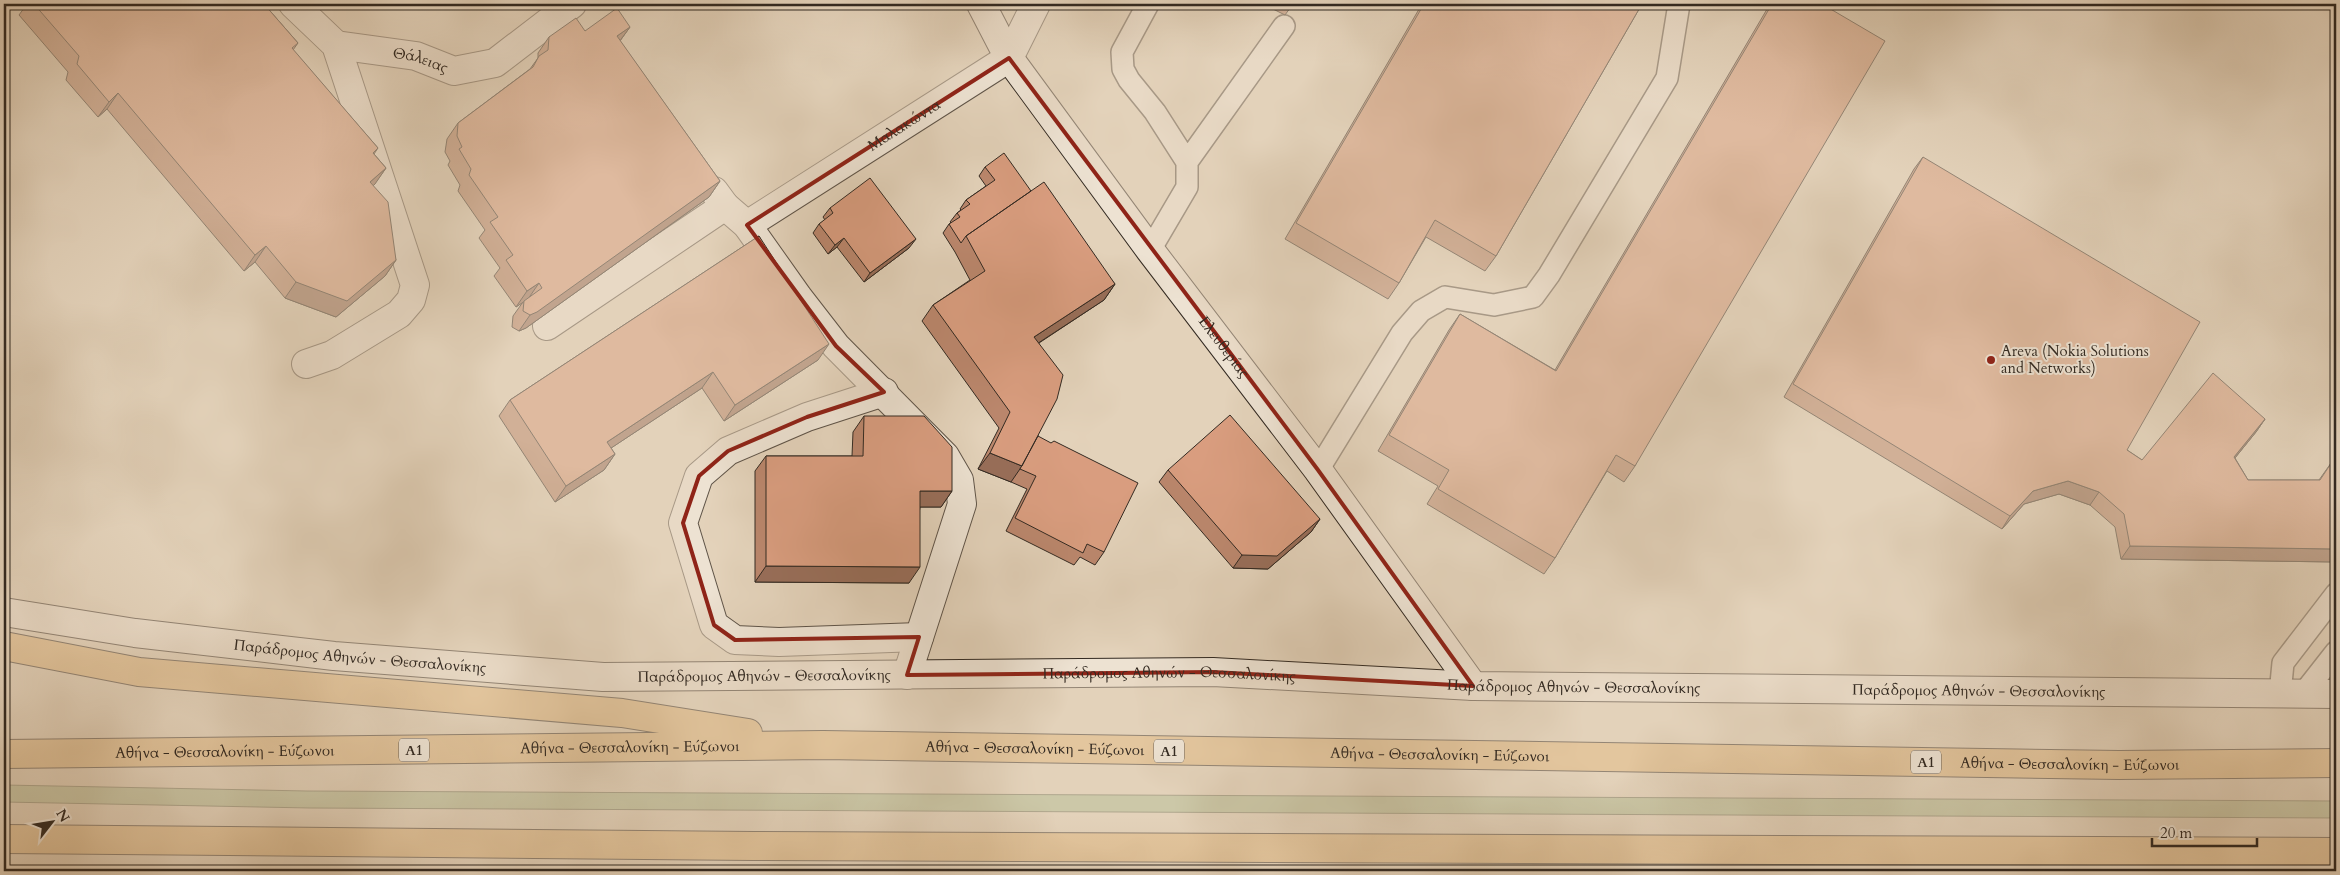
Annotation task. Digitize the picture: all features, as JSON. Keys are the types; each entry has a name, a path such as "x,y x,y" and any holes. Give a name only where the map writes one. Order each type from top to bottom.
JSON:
{"highway":[{"path":"4,646 139,672 622,713 824,745"},
{"name":"Αθήνα - Θεσσαλονίκη - Εύζωνοι","path":"4,754 824,745 2119,765 2336,763"},
{"path":"4,839 753,846 2336,852"}],"street":[{"path":"293,4 336,45 415,285 411,300 399,314 332,355 306,364"},
{"name":"Θάλειας","path":"336,45 416,56 454,71 495,63 572,4"},
{"name":"Ελευθερίας","path":"981,4 1009,58 1150,250 1318,470 1473,686"},
{"path":"1009,58 1036,4"},
{"name":"Μαλακώντα","path":"747,225 1009,58"},
{"path":"702,175 725,206 747,225 798,297 836,346 884,392 945,456 960,480 962,504 907,675"},
{"path":"546,326 725,206"},
{"path":"884,392 807,418 728,451 699,476 683,523 714,625 735,640 779,642 918,637"},
{"name":"Παράδρομος Αθηνών - Θεσσαλονίκης","path":"4,612 135,633 334,656 603,677 1213,672 1473,686 2336,694"}],"lane":[{"path":"1148,4 1122,52 1123,69 1129,80 1155,112 1187,162 1187,187 1150,250"},
{"path":"1318,470 1402,333 1421,311 1446,297 1494,305 1533,297 1549,275 1667,78 1679,4"},
{"path":"1187,162 1284,26"},
{"path":"2336,594 2283,664 2292,694 2336,652"}],"highlighted area":[{"path":"1009,58 1318,470 1473,686 1213,672 907,675 919,637 735,640 714,625 683,523 699,476 728,451 807,417 884,392 836,346 747,225"}],"green space":[{"path":"4,785 307,791 2336,801 2336,818 310,808 4,802"}],"building":[{"path":"34,4 264,4 298,43 292,48 378,148 373,153 386,168 370,182 388,202 396,260 347,301 296,282 266,246 255,255 118,93 109,102 77,64 79,56"},
{"path":"1424,4 1642,4 1496,256 1435,220 1399,283 1296,223"},
{"path":"1772,4 1822,4 1885,41 1635,466 1616,455 1555,558 1438,489 1449,470 1389,435 1460,314 1556,371"},
{"path":"617,8 630,27 617,36 720,181 537,312 530,315 523,311 524,301 542,288 539,283 527,291 506,260 513,255 490,222 498,217 469,175 471,169 459,149 462,147 457,136 458,123 533,67 539,56 548,50 549,37 576,18 585,31"},
{"path":"1004,153 1031,191 966,236 961,243 949,224 960,217 957,213 970,204 966,200 995,180 985,167"},
{"name":"Areva (Nokia Solutions and Networks)","path":"1923,157 2200,322 2127,450 2142,460 2213,373 2265,419 2234,457 2248,480 2320,480 2336,456 2336,549 2130,546 2124,514 2099,492 2068,481 2033,491 2010,516 1793,384"},
{"path":"870,178 916,239 870,273 844,238 835,245 819,224 833,213 830,208"},
{"path":"1044,182 1115,284 1034,337 1063,375 1057,399 1022,466 990,453 1010,412 933,305 985,271 966,236"},
{"path":"759,236 829,344 735,405 713,372 607,442 615,454 566,486 510,400"},
{"path":"1230,415 1320,519 1277,556 1242,555 1168,470"},
{"path":"864,416 924,416 952,447 952,491 920,491 920,567 766,566 766,456 863,456"},
{"path":"1038,436 1051,443 1054,441 1138,483 1104,552 1087,544 1083,553 1015,518 1036,476 1020,469"}],"place":[{"name":"Areva (Nokia Solutions and Networks)","path":"1991,360"}]}
